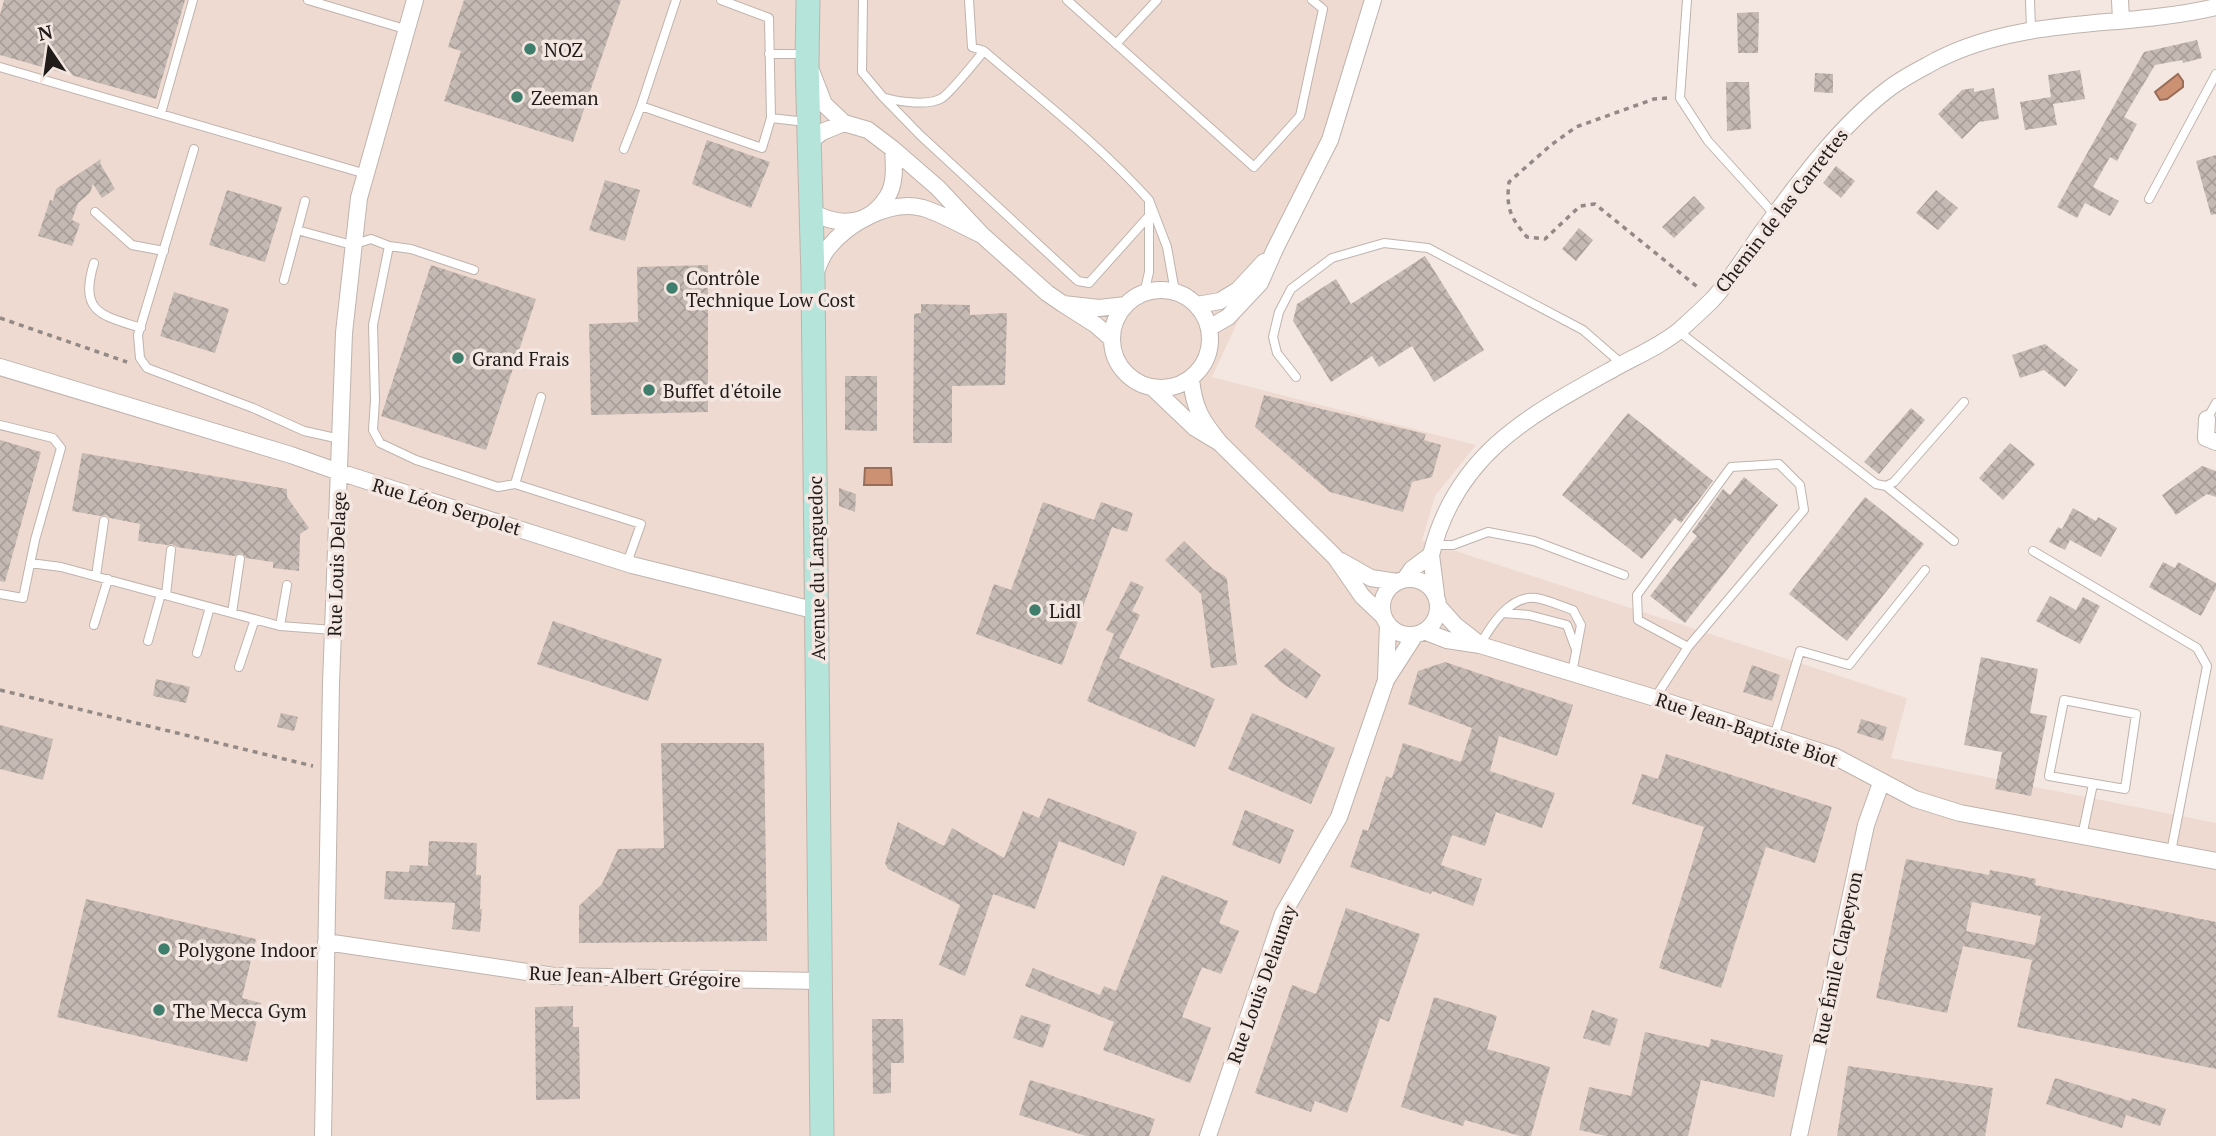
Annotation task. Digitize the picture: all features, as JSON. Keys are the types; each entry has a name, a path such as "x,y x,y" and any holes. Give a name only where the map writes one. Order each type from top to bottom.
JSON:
{"main road":[{"name":"Avenue du Languedoc","path":"808,0 822,1136"}],"street":[{"name":"Rue Louis Delage","path":"323,1136 329,767 344,333 359,198 415,0"},
{"path":"1209,328 1228,317 1260,283 1330,141 1373,0"},
{"path":"2120,0 2121,20"},
{"name":"Chemin de las Carrettes","path":"1437,600 1432,550 1447,507 1466,476 1498,442 1543,409 1657,346 1713,299 1774,215 1849,123 1889,88 1949,55 1982,41 2031,29 2168,15 2216,7"},
{"path":"808,58 824,104 844,123 868,130 893,149 939,188 982,235 1046,293 1096,325 1112,339"},
{"path":"809,132 822,131 844,123"},
{"path":"810,211 826,220 845,223 867,218 888,197 894,171 893,149"},
{"path":"813,278 826,250 844,231 895,207 922,207 982,235"},
{"path":"1197,305 1220,301 1238,290 1275,249"},
{"path":"1150,291 1175,292 1197,305 1209,328 1210,348 1203,366 1191,379 1172,388 1153,388 1135,382 1120,368 1112,351 1112,331 1119,313 1132,299 1150,291"},
{"path":"1063,304 1099,308 1126,305"},
{"name":"Rue Léon Serpolet","path":"0,367 291,455 627,563 817,611"},
{"path":"1191,379 1194,402 1202,422 1335,557 1362,596 1386,621 1403,634 1420,633 1434,622 1437,600 1423,581 1371,578 1335,557"},
{"path":"1153,388 1195,428 1220,443"},
{"path":"2207,419 2206,438 2216,442"},
{"name":"Chemin de las Carrettes","path":"1401,581 1432,550"},
{"path":"1386,621 1382,601 1385,593 1401,581"},
{"name":"Rue Jean-Baptiste Biot","path":"1437,600 1455,625 1480,645"},
{"name":"Rue Louis Delaunay","path":"1386,621 1386,680"},
{"name":"Rue Jean-Baptiste Biot","path":"1420,633 1480,645 1834,756 1914,799 1960,813 2216,861"},
{"name":"Rue Louis Delaunay","path":"1208,1136 1283,914 1339,817 1386,680 1420,633"},
{"name":"Rue Émile Clapeyron","path":"1799,1136 1866,825 1881,783"},
{"name":"Rue Jean-Albert Grégoire","path":"326,942 554,976 821,981"}],"lane":[{"path":"161,113 193,0"},
{"path":"308,0 408,30"},
{"path":"624,149 676,0"},
{"path":"641,106 762,148 771,118 769,18 721,0"},
{"path":"863,0 862,72 920,135 1079,281 1089,283 1148,217"},
{"path":"1067,0 1254,167 1300,116 1323,9 1312,0"},
{"path":"1116,44 1157,0"},
{"path":"1687,0 1680,98 1708,141 1774,215"},
{"path":"2030,0 2031,29"},
{"path":"970,1 972,47 984,51 1113,163 1149,200 1167,247 1175,292"},
{"path":"882,96 913,102 941,98 984,51"},
{"path":"769,54 808,58"},
{"path":"0,67 366,174"},
{"path":"2149,199 2216,74"},
{"path":"771,118 809,132"},
{"path":"194,149 138,335 140,358 147,368 253,408 304,431 341,439"},
{"path":"1144,294 1149,272 1149,200"},
{"path":"284,280 305,201"},
{"path":"95,212 132,245 164,251"},
{"path":"297,230 352,245 371,239 474,270"},
{"path":"1296,377 1277,353 1273,337 1279,312 1291,289 1332,258 1384,243 1428,247 1583,330 1622,364"},
{"path":"390,246 373,325 373,430 380,443 416,460 498,487 515,484 641,524 627,563"},
{"path":"94,263 89,280 89,298 102,315 141,328"},
{"path":"1678,331 1876,484 1886,486 1954,541"},
{"path":"515,484 541,397"},
{"path":"1886,486 1894,482 1964,402"},
{"path":"2207,419 2216,403"},
{"path":"0,425 53,438 61,448 23,598 0,594"},
{"path":"1655,698 1688,647 1804,510 1800,485 1779,464 1731,467 1637,595 1638,620 1688,647"},
{"path":"96,576 104,521"},
{"path":"1432,550 1488,532 1534,541 1624,575"},
{"path":"148,641 163,594 171,550"},
{"path":"2033,551 2197,648 2207,666 2171,852"},
{"path":"232,613 240,559"},
{"path":"30,563 61,567 280,626 333,630"},
{"path":"1774,737 1800,651 1849,665 1925,570"},
{"path":"94,625 108,579"},
{"path":"280,626 287,585"},
{"path":"1480,645 1489,628 1513,603 1534,598 1573,610 1581,625 1572,673"},
{"path":"197,653 210,607"},
{"path":"1503,613 1530,615 1567,625 1576,650"},
{"path":"239,667 255,619"},
{"path":"2064,700 2136,714 2125,789 2093,784 2049,776 2064,700"},
{"path":"2082,836 2093,784"}],"path":[{"path":"1680,98 1654,99 1576,127 1509,182 1506,203 1518,227 1527,237 1545,239 1580,206 1595,204 1713,299"},
{"path":"0,318 147,368"},
{"path":"0,690 308,766 329,767"}],"shaded area":[{"path":"0,0 1370,0 1330,124 1212,377 1476,445 1435,496 1422,540 1907,698 1891,758 2216,823 2216,1136 0,1136"},
{"path":"2178,74 2183,81 2183,87 2167,99 2160,100 2155,92"},
{"path":"865,468 891,468 892,485 864,485"}],"building":[{"path":"4,0 185,0 156,99 0,55 0,15"},
{"path":"464,0 621,0 573,142 444,101 461,51 448,47"},
{"path":"1759,12 1758,53 1738,53 1737,13"},
{"path":"2197,40 2202,58 2183,63 2182,60 2155,65 2124,117 2137,124 2117,161 2110,157 2093,187 2119,201 2110,216 2085,203 2077,218 2057,207 2144,52"},
{"path":"2080,70 2085,99 2053,104 2057,125 2025,130 2020,102 2051,97 2048,75"},
{"path":"1815,73 1833,74 1833,93 1814,92"},
{"path":"1726,82 1749,82 1751,129 1727,131"},
{"path":"1974,88 1974,92 1994,88 1999,119 1979,122 1962,139 1938,114 1962,90"},
{"path":"707,140 770,162 751,208 692,184"},
{"path":"2216,155 2216,214 2211,215 2196,161"},
{"path":"101,159 100,163 115,189 102,198 93,184 90,193 78,203 72,220 80,224 72,246 38,236 56,189"},
{"path":"1836,166 1855,181 1841,198 1823,183"},
{"path":"605,180 640,190 625,241 589,230"},
{"path":"227,190 282,207 265,262 209,245"},
{"path":"1936,190 1958,208 1938,230 1916,213"},
{"path":"1694,196 1705,208 1674,238 1662,227"},
{"path":"1579,228 1593,240 1576,261 1562,249"},
{"path":"1425,256 1484,350 1434,382 1412,346 1379,367 1372,356 1331,382 1293,321 1297,304 1336,279 1351,304"},
{"name":"Grand Frais","path":"431,265 536,299 486,450 381,416"},
{"name":"Buffet d'étoile","path":"708,265 708,412 591,415 589,324 638,322 637,267"},
{"path":"174,292 229,309 215,353 160,336"},
{"path":"921,304 970,305 970,315 1007,313 1005,385 952,386 952,443 913,443 914,314 921,313"},
{"path":"2045,344 2078,370 2065,387 2044,370 2020,378 2012,355"},
{"path":"845,376 877,376 877,431 845,430"},
{"path":"1264,395 1426,434 1424,440 1441,445 1432,477 1412,482 1403,512 1330,492 1255,427"},
{"path":"1911,408 1925,420 1879,474 1864,462"},
{"path":"1628,413 1713,481 1681,523 1675,518 1642,559 1562,495"},
{"path":"0,440 41,452 5,582 0,581"},
{"path":"2010,443 2035,464 2003,500 1979,478"},
{"path":"82,453 287,489 287,497 309,528 300,534 299,571 273,568 273,562 246,558 242,553 234,556 172,544 138,541 140,524 106,515 72,511"},
{"path":"2202,466 2216,471 2216,497 2207,494 2176,515 2162,495"},
{"path":"1744,477 1778,505 1685,623 1650,596 1697,536 1692,532 1723,489 1730,495"},
{"path":"839,488 856,494 855,512 839,506"},
{"path":"1865,497 1924,544 1847,641 1789,594"},
{"path":"1043,502 1094,520 1101,502 1133,513 1127,532 1112,527 1062,665 976,634 994,584 1011,590"},
{"path":"2073,508 2096,521 2098,517 2117,528 2101,557 2070,540 2065,550 2049,542 2058,527 2062,529"},
{"path":"1184,541 1227,580 1237,665 1211,668 1201,594 1165,560"},
{"path":"2163,562 2175,568 2178,562 2216,583 2201,616 2149,587"},
{"path":"1131,581 1144,587 1132,611 1140,615 1119,658 1215,699 1195,747 1087,701 1114,634 1106,630"},
{"path":"2050,596 2076,610 2083,597 2100,606 2080,644 2036,621"},
{"path":"553,621 662,659 648,701 537,664"},
{"path":"1285,648 1321,675 1307,699 1282,683 1264,666"},
{"path":"1981,657 2038,669 2030,713 2047,716 2031,796 1995,789 2002,752 1964,745"},
{"path":"1445,662 1573,705 1557,756 1499,736 1490,771 1555,793 1542,828 1496,812 1485,846 1452,835 1441,865 1482,879 1473,906 1350,867 1363,829 1368,831 1386,776 1392,778 1403,743 1461,762 1472,728 1408,704 1418,671"},
{"path":"1752,665 1780,675 1772,701 1743,692"},
{"path":"156,679 190,687 186,703 153,696"},
{"path":"281,713 298,717 294,731 277,727"},
{"path":"1252,713 1335,748 1311,804 1228,769"},
{"path":"1861,719 1887,727 1883,741 1857,733"},
{"path":"0,725 53,739 43,780 0,769"},
{"path":"661,743 764,743 767,941 579,943 579,906 602,884 618,849 664,848"},
{"path":"1666,754 1832,807 1815,863 1766,847 1721,988 1659,968 1704,827 1632,804 1642,774 1658,779"},
{"path":"1048,798 1137,832 1124,866 1059,841 1035,909 993,894 965,976 939,965 960,905 888,869 885,863 898,822 944,846 952,828 1004,858 1023,811 1039,818"},
{"path":"1245,810 1294,830 1280,864 1232,845"},
{"path":"429,841 477,843 476,875 481,875 480,932 452,929 455,903 384,899 386,871 409,872 410,865 428,866"},
{"path":"1906,859 1989,875 1990,870 2036,879 2035,885 2216,922 2216,1069 2017,1027 2032,960 1963,946 1947,1013 1876,998","holes":["1972,902 2041,916 2035,945 1966,931"]},
{"path":"1162,875 1228,901 1219,923 1239,931 1221,974 1202,967 1182,1017 1211,1028 1190,1083 1103,1050 1114,1022 1025,986 1033,968 1100,995 1104,986 1116,991"},
{"path":"86,899 256,939 242,998 261,1003 247,1062 57,1017"},
{"path":"1346,908 1420,934 1389,1022 1380,1018 1347,1113 1315,1101 1311,1112 1255,1093 1292,985 1316,994"},
{"path":"1434,997 1497,1016 1487,1049 1550,1067 1531,1136 1520,1136 1465,1120 1463,1126 1401,1107"},
{"path":"573,1006 573,1027 579,1027 580,1099 536,1100 535,1007"},
{"path":"1592,1010 1618,1019 1610,1046 1583,1038"},
{"path":"1021,1015 1051,1025 1043,1048 1013,1038"},
{"path":"872,1019 903,1019 904,1063 891,1063 891,1093 873,1094"},
{"path":"1645,1032 1709,1047 1711,1039 1783,1055 1774,1097 1701,1080 1688,1136 1606,1136 1579,1130 1589,1087 1631,1096"},
{"path":"1848,1066 1993,1088 1985,1136 1837,1136"},
{"path":"2055,1078 2166,1109 2160,1126 2126,1115 2122,1128 2046,1104"},
{"path":"1030,1080 1155,1119 1149,1136 1086,1136 1019,1115"}],"place":[{"name":"NOZ","path":"530,49"},
{"name":"Zeeman","path":"517,97"},
{"name":"Contrôle Technique Low Cost","path":"672,288"},
{"name":"Grand Frais","path":"458,358"},
{"name":"Buffet d'étoile","path":"649,390"},
{"name":"Lidl","path":"1035,610"},
{"name":"Polygone Indoor","path":"164,949"},
{"name":"The Mecca Gym","path":"159,1010"}]}
